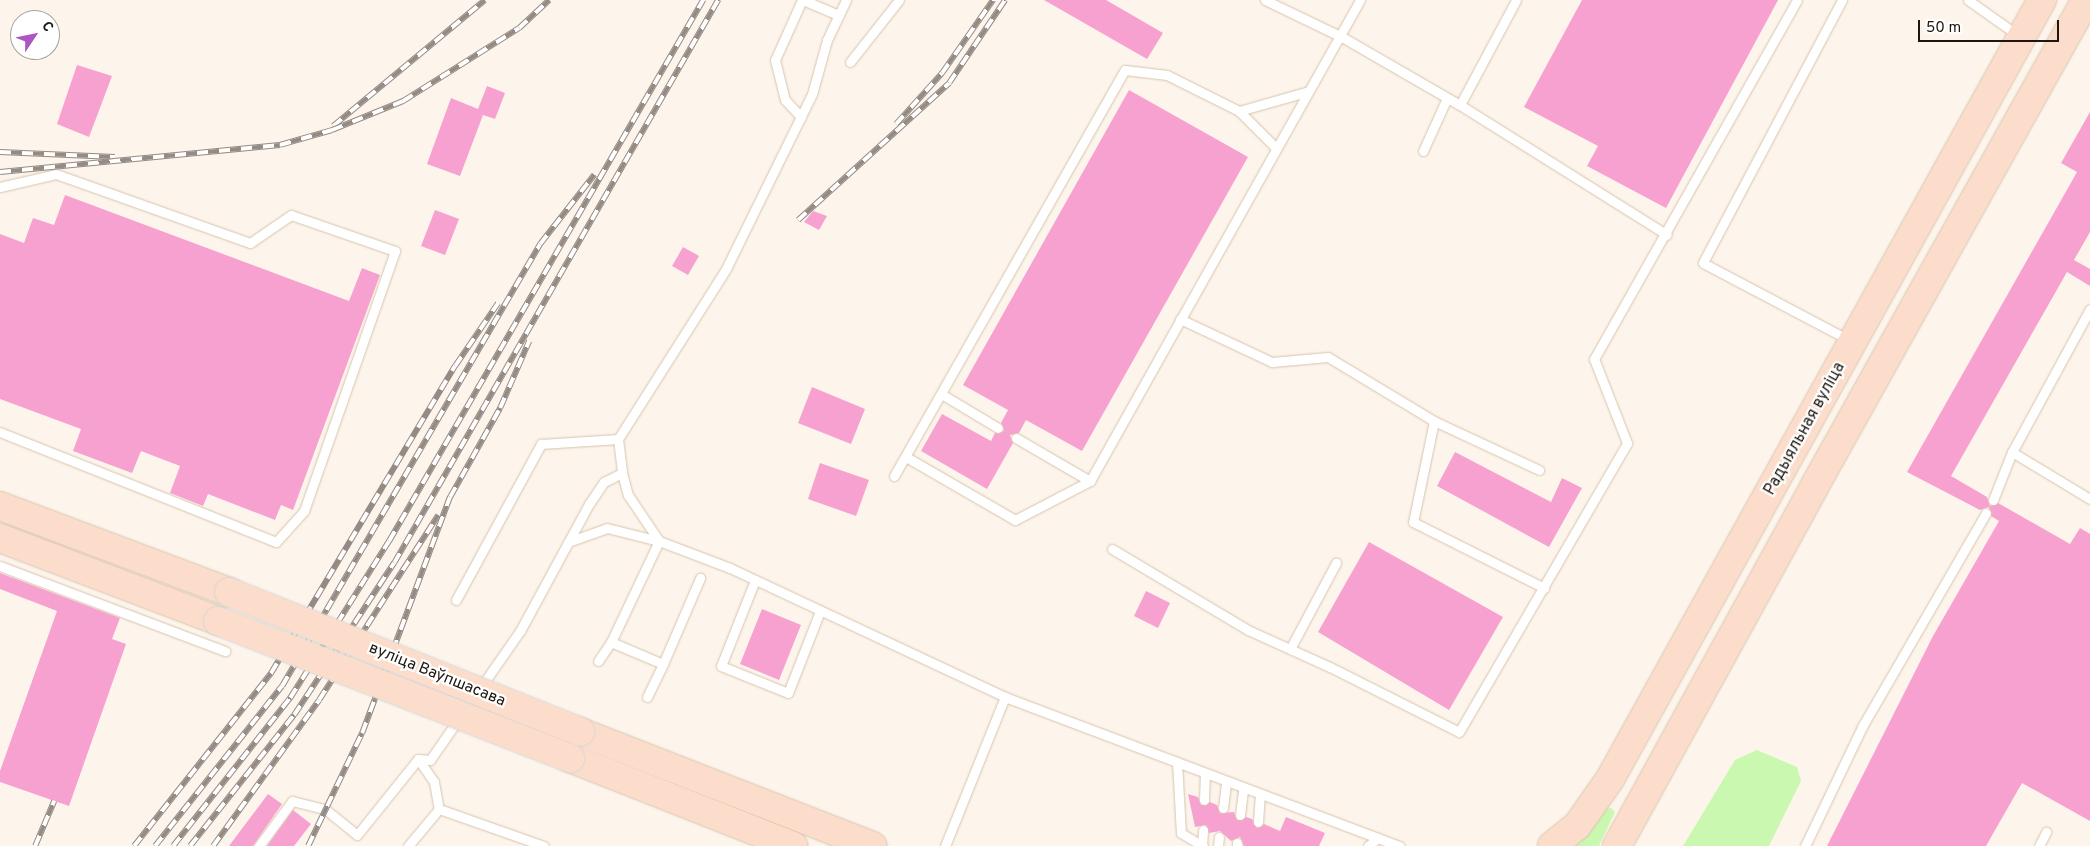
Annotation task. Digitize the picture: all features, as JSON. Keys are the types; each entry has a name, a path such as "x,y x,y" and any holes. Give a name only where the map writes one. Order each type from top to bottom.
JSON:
{"main road":[{"name":"Радыяльная вуліца","path":"1552,846 1578,826 1595,805 1854,342 2042,0"},
{"path":"1618,846 1638,803 2086,0"},
{"name":"вуліца Ваўпшасава","path":"0,506 229,592 580,732 874,846"},
{"name":"вуліца Ваўпшасава","path":"0,538 218,621 793,846"}],"lane":[{"path":"800,117 785,100 775,60 802,0 839,15"},
{"path":"659,540 628,495 622,473 618,439 726,269 812,94 827,40 846,0"},
{"path":"850,62 898,0"},
{"path":"1265,0 1342,37 1460,105 1667,235"},
{"path":"906,457 1015,520 1090,481 1306,92 1342,37 1360,0"},
{"path":"1460,105 1516,0"},
{"path":"1112,549 1248,630 1459,732 1627,443 1594,359 1667,235 1797,0"},
{"path":"1842,0 1703,263 1854,342"},
{"path":"1968,0 2021,38"},
{"path":"894,476 943,395 1125,70 1167,75 1239,111 1276,148"},
{"path":"1239,111 1306,92"},
{"path":"1423,151 1446,98"},
{"path":"0,187 56,174 250,243 291,215 395,251 304,511 276,542 0,432"},
{"path":"1993,500 2012,452 2090,309"},
{"path":"1180,319 1272,362 1328,357 1434,421 1539,470"},
{"path":"943,395 998,428"},
{"path":"1434,421 1413,522 1544,588"},
{"path":"1016,438 1090,481"},
{"path":"456,600 541,444 618,439"},
{"path":"2012,452 2090,499"},
{"path":"418,760 430,760 520,631 568,542 604,482 622,473"},
{"path":"1805,846 1863,724 1986,513"},
{"path":"568,542 607,528 659,540 755,580 1006,697 1177,762 1205,775 1400,846"},
{"path":"598,661 611,642 659,540"},
{"path":"1290,649 1336,563"},
{"path":"0,566 225,651"},
{"path":"647,697 664,664 700,578"},
{"path":"755,580 721,666 788,693 820,610"},
{"path":"611,642 664,664"},
{"path":"946,846 1006,697"},
{"path":"408,846 438,809 434,782 418,760"},
{"path":"259,846 292,801 325,809 357,835 418,760"},
{"path":"1177,762 1181,833 1202,846 1203,830"},
{"path":"1204,800 1205,775"},
{"path":"1223,808 1226,782"},
{"path":"1240,815 1243,789"},
{"path":"1258,822 1260,795"},
{"path":"438,809 544,846"},
{"path":"2038,846 2046,832"},
{"path":"1368,846 1378,838"}],"green space":[{"path":"1757,750 1797,767 1801,781 1769,846 1683,846 1735,760"},
{"path":"1611,808 1615,812 1599,846 1575,846 1606,809"}],"building":[{"path":"1044,0 1106,0 1163,33 1147,59"},
{"path":"1582,0 1778,0 1666,208 1587,166 1598,146 1524,107"},
{"path":"77,65 112,76 89,137 57,124"},
{"path":"487,86 505,93 495,119 483,115 460,176 427,164 451,98 478,109"},
{"path":"1129,90 1248,157 1082,451 1026,420 1019,433 1010,435 1013,443 987,489 921,451 942,414 991,441 995,433 1004,431 1001,423 1008,410 963,385"},
{"path":"2090,112 2090,232 2074,260 2090,269 2090,286 2067,272 1951,476 1987,497 1990,506 1998,503 2070,544 2080,528 2090,534 2090,821 2022,783 1986,846 1827,846 1933,636 1999,521 1991,516 1989,507 1980,510 1907,472 2077,172 2061,163"},
{"path":"65,195 349,301 362,268 380,275 293,510 281,505 275,520 208,494 203,506 170,493 180,466 141,451 132,473 73,451 81,429 0,399 0,234 24,243 33,218 54,225"},
{"path":"435,210 459,219 445,255 421,246"},
{"path":"813,211 827,216 819,230 804,222"},
{"path":"683,247 699,256 688,275 672,266"},
{"path":"812,387 865,409 851,444 798,423"},
{"path":"1455,452 1551,502 1562,478 1582,488 1549,547 1437,486"},
{"path":"820,463 869,480 856,516 808,499"},
{"path":"1369,542 1503,617 1449,710 1318,632"},
{"path":"0,573 120,618 112,639 126,644 69,806 0,782 0,771 57,611 0,589"},
{"path":"1146,591 1170,603 1158,628 1134,616"},
{"path":"762,609 801,625 779,680 740,664"},
{"path":"268,794 282,804 253,846 229,846"},
{"path":"1188,794 1198,797 1201,805 1210,802 1217,805 1220,813 1234,812 1237,820 1246,817 1252,819 1257,828 1264,824 1280,831 1286,817 1325,833 1319,846 1244,846 1240,837 1231,841 1220,831 1209,833 1206,825 1195,827"},
{"path":"293,810 311,824 294,846 267,846"}],"railway":[{"path":"333,126 485,0"},
{"path":"0,172 280,145 332,130 403,101 519,28 549,0"},
{"path":"173,846 290,698 389,541 703,0"},
{"path":"190,846 294,715 394,563 718,0"},
{"path":"896,124 942,73 993,0"},
{"path":"798,220 949,83 1005,0"},
{"path":"0,152 115,157"},
{"path":"155,846 282,686 540,244 594,175"},
{"path":"134,846 271,673 455,366 498,303"},
{"path":"308,846 362,733 450,497 500,408 529,341"},
{"path":"213,846 319,700 438,515"},
{"path":"35,846 54,801"}]}
